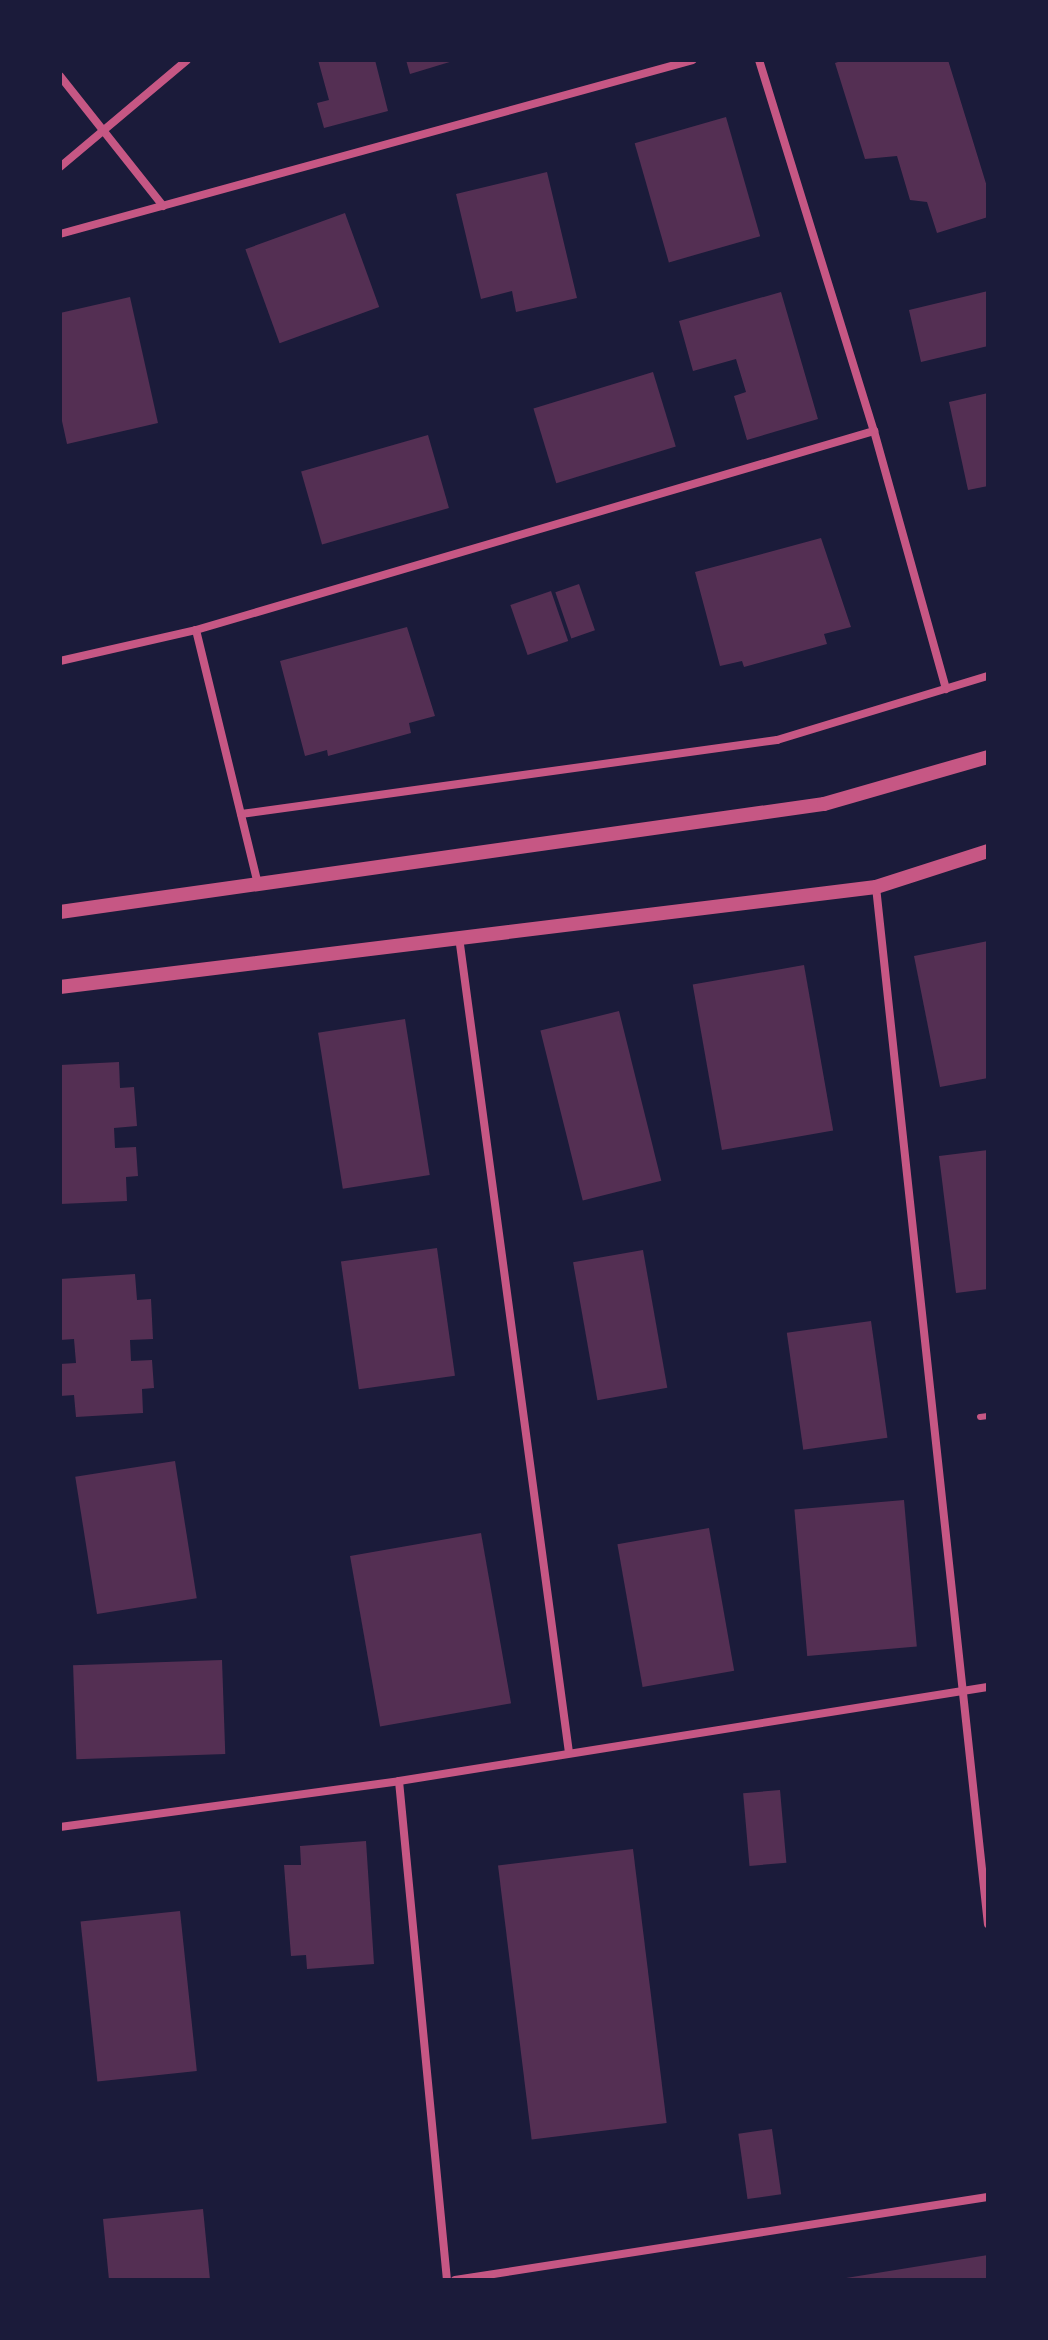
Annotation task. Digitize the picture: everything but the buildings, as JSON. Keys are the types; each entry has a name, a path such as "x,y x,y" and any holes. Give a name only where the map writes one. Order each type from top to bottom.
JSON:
{"street":[{"path":"60,167 187,60"},
{"path":"60,234 693,60"},
{"path":"759,60 874,431 946,689"},
{"path":"60,76 163,206"},
{"path":"60,661 196,630 874,431"},
{"path":"196,630 258,884"},
{"path":"241,814 777,740 988,676"},
{"path":"60,912 824,804 988,757"},
{"path":"60,987 876,887 988,851"},
{"path":"876,887 959,1691 988,1924"},
{"path":"459,936 569,1753"},
{"path":"60,1827 399,1781 988,1687"},
{"path":"399,1781 447,2280"},
{"path":"455,2280 988,2197"}]}
